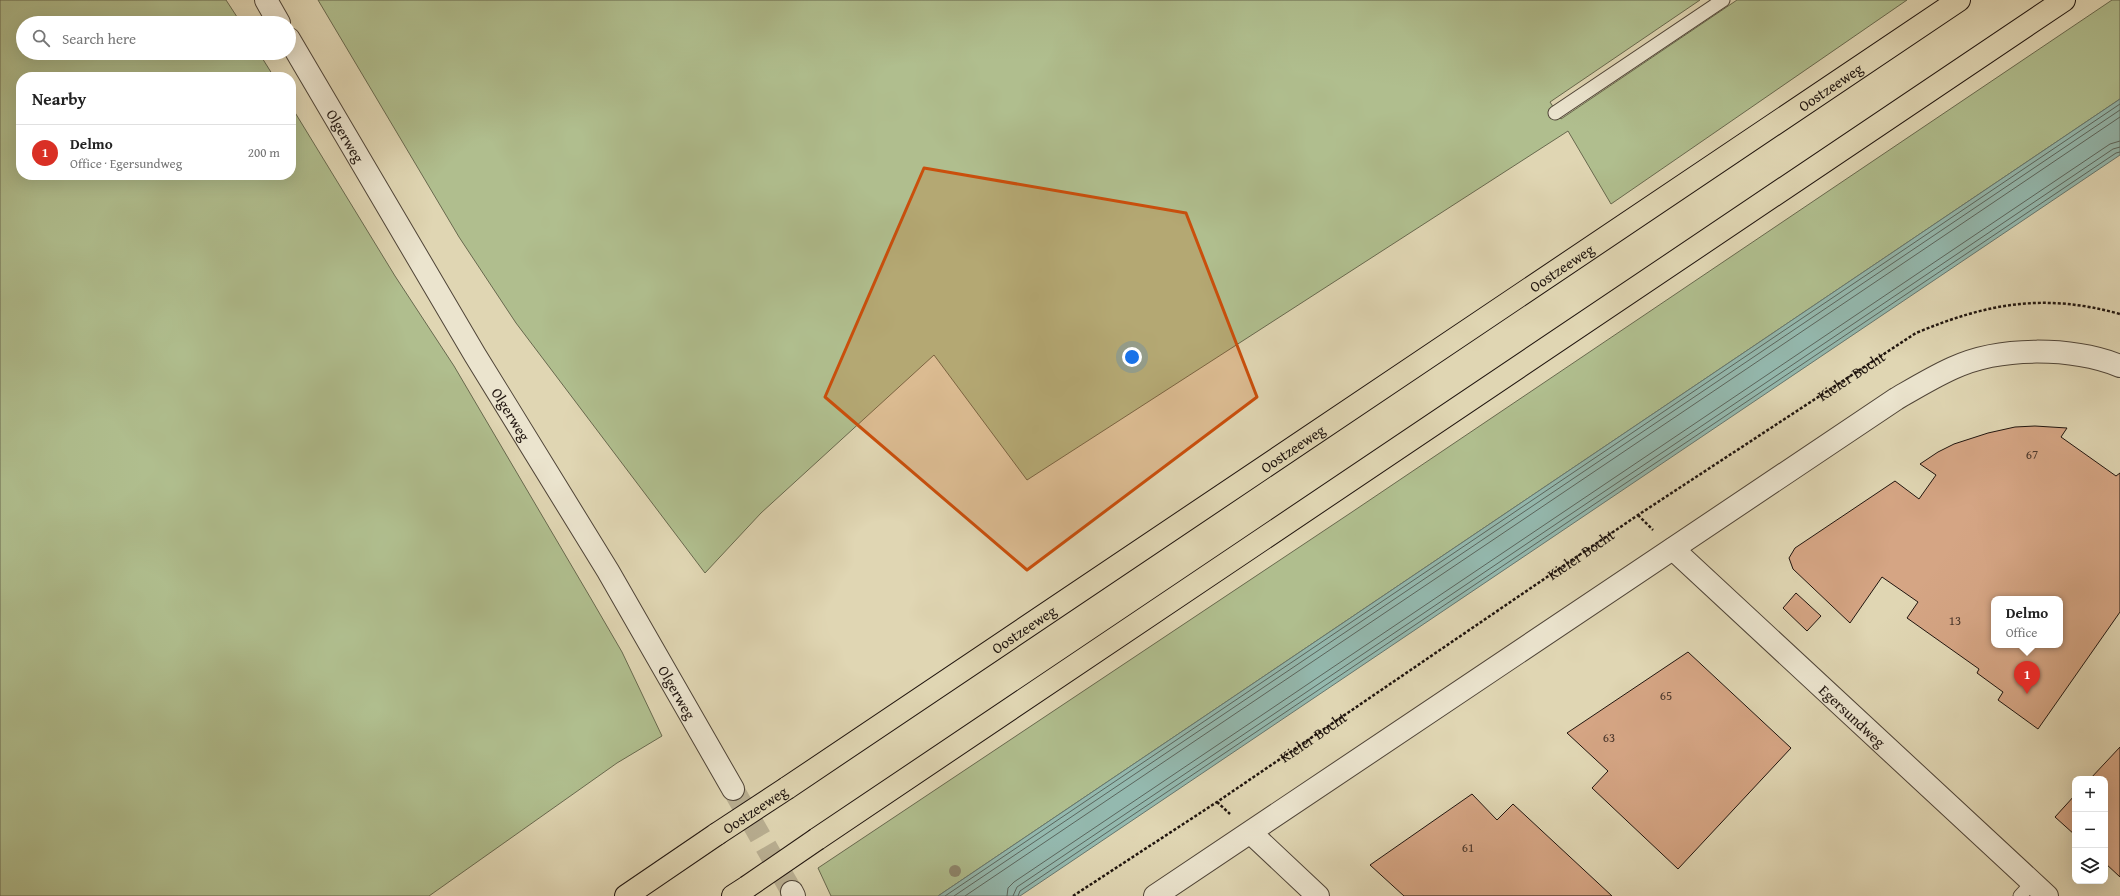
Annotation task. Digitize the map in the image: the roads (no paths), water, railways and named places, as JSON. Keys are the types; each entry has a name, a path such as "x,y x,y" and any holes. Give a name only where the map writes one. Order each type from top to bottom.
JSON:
{"highway":[{"name":"Oostzeeweg","path":"626,896 1959,0"},
{"path":"740,891 2064,0"}],"street":[{"path":"266,0 276,16"},
{"name":"Olgerweg","path":"296,51 475,355 608,571 733,789"},
{"path":"1155,896 1673,550 1896,398 1954,367 1985,358 2017,353 2049,352 2081,355 2120,366"},
{"name":"Egersundweg","path":"1673,550 2033,892"},
{"path":"1251,833 1318,896"}],"lane":[{"path":"1555,113 1723,0"}],"water":[{"path":"2120,99 2120,155 1020,896 938,896"}],"tunnel":[{"path":"733,789 792,892"}],"place":[{"name":"Delmo","path":"2027,694"}]}
